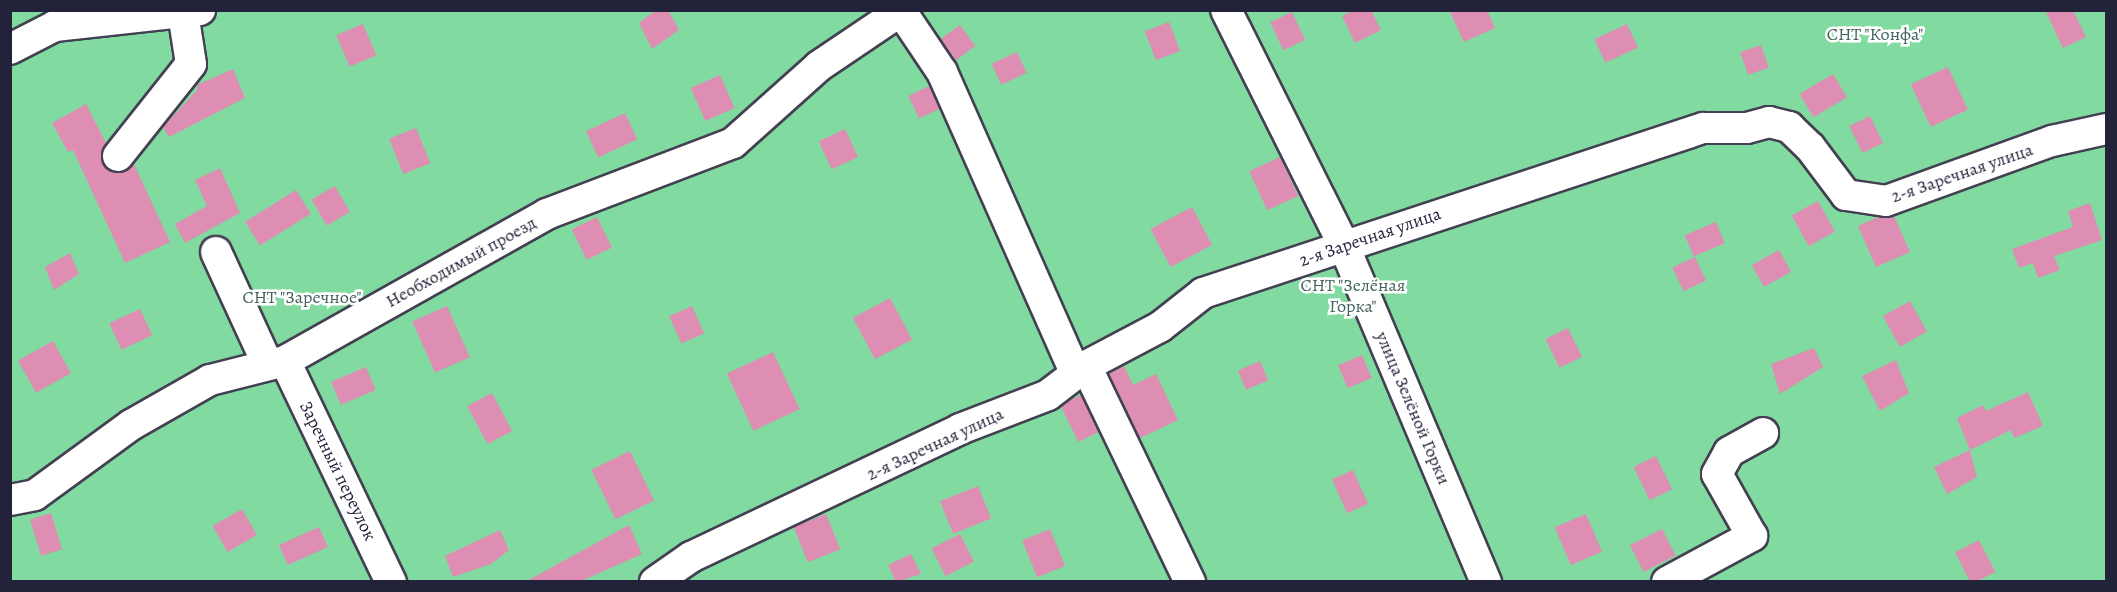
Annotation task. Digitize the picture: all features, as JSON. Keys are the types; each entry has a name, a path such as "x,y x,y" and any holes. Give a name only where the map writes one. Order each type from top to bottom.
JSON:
{"street":[{"name":"улица Зелёной Горки","path":"1226,10 1344,246 1486,582"},
{"name":"Необходимый проезд","path":"10,500 35,495 131,425 210,380 276,363 548,214 733,143 819,66 901,11"},
{"path":"901,11 942,72 1081,370 1190,582"},
{"path":"10,49 55,26 191,12 191,64 118,156"},
{"name":"2-я Заречная улица","path":"654,582 690,557 960,429 1048,395 1081,370 1160,327 1203,293 1703,129 1748,128 1769,122 1789,128 1810,147 1846,195 1886,201 2052,141 2106,129"},
{"name":"Заречный переулок","path":"216,252 391,582"},
{"path":"1667,582 1752,536 1718,474 1729,452 1763,433"}],"green space":[{"name":"СНТ \"Зелёная Горка\"","path":"10,11 2106,11 2106,581 10,581"}],"building":[{"path":"656,10 668,10 679,30 652,49 639,23"},
{"path":"1353,10 1371,10 1381,30 1355,43 1342,16"},
{"path":"1449,10 1487,10 1495,28 1464,42"},
{"path":"2045,10 2073,10 2086,37 2063,48"},
{"path":"1292,12 1305,40 1283,50 1270,22"},
{"path":"1169,22 1180,51 1156,60 1145,31"},
{"path":"363,24 376,55 350,67 336,35"},
{"path":"1627,24 1638,48 1605,63 1594,39"},
{"path":"960,25 975,46 956,60 941,39"},
{"path":"1761,45 1769,68 1748,75 1740,52"},
{"path":"1017,52 1027,73 1001,85 992,64"},
{"path":"1948,67 1968,110 1931,127 1911,84"},
{"path":"233,69 245,98 169,137 163,127 197,90 197,85"},
{"path":"1833,74 1847,97 1813,117 1800,94"},
{"path":"720,75 735,108 705,121 691,88"},
{"path":"929,86 940,108 919,119 908,96"},
{"path":"86,104 106,143 101,153 102,163 116,173 134,164 170,242 125,263 73,150 68,152 52,123"},
{"path":"625,113 637,139 598,157 586,131"},
{"path":"1870,116 1883,143 1862,153 1849,126"},
{"path":"416,128 430,163 403,174 389,139"},
{"path":"845,129 858,157 832,169 819,141"},
{"path":"1280,157 1298,196 1267,210 1249,171"},
{"path":"220,168 240,213 185,243 175,224 207,206 195,180"},
{"path":"335,186 350,212 327,225 312,200"},
{"path":"296,190 311,214 260,246 245,222"},
{"path":"1818,201 1835,232 1809,246 1792,216"},
{"path":"2090,203 2102,240 2054,256 2060,270 2038,278 2033,263 2019,268 2012,249 2073,227 2068,211"},
{"path":"1192,207 1212,245 1171,267 1151,229"},
{"path":"1894,216 1910,252 1876,267 1858,226 1878,217"},
{"path":"597,217 612,248 587,260 572,229"},
{"path":"1716,222 1725,243 1694,256 1685,235"},
{"path":"1779,250 1791,272 1764,287 1752,265"},
{"path":"70,253 79,274 54,290 45,267"},
{"path":"1695,257 1706,281 1683,291 1672,268"},
{"path":"890,298 912,339 875,359 853,318"},
{"path":"1910,301 1927,332 1900,347 1883,316"},
{"path":"447,306 470,357 435,373 412,321"},
{"path":"692,306 704,333 681,344 669,316"},
{"path":"140,309 152,335 121,350 109,323"},
{"path":"1568,328 1582,357 1560,368 1546,339"},
{"path":"53,341 71,373 36,393 18,360"},
{"path":"1814,348 1823,367 1780,394 1771,364"},
{"path":"773,352 800,409 753,431 727,374"},
{"path":"1362,355 1372,378 1348,388 1338,365"},
{"path":"1896,360 1909,393 1880,411 1862,376"},
{"path":"1260,361 1268,380 1246,390 1238,370"},
{"path":"1124,366 1133,385 1156,374 1178,420 1140,438 1109,374"},
{"path":"366,367 376,390 341,405 331,382"},
{"path":"2028,392 2043,426 2014,438 2011,430 1970,450 1957,418 1983,405 1986,411"},
{"path":"492,393 512,431 487,444 467,406"},
{"path":"1081,395 1099,432 1078,442 1060,405"},
{"path":"1970,450 1977,477 1947,494 1934,467"},
{"path":"630,451 654,500 615,519 591,470"},
{"path":"1656,456 1672,489 1650,500 1634,467"},
{"path":"1353,470 1368,504 1347,513 1332,479"},
{"path":"978,486 991,518 953,534 940,501"},
{"path":"242,509 257,535 228,552 213,526"},
{"path":"51,513 62,549 41,556 30,519"},
{"path":"826,514 840,549 808,562 794,527"},
{"path":"1586,514 1602,552 1571,565 1555,527"},
{"path":"629,525 642,554 579,582 525,582"},
{"path":"319,527 328,547 288,565 279,545"},
{"path":"1050,529 1065,566 1037,577 1022,540"},
{"path":"1662,529 1676,556 1644,572 1630,545"},
{"path":"500,530 509,550 491,564 453,577 445,556"},
{"path":"960,534 974,562 946,576 931,549"},
{"path":"1979,540 1995,572 1976,582 1970,582 1955,552"},
{"path":"911,554 921,574 896,582 888,565"}],"park label":[{"name":"СНТ \"Конфа\"","path":"1875,34"},
{"name":"СНТ \"Заречное\"","path":"302,297"}]}
